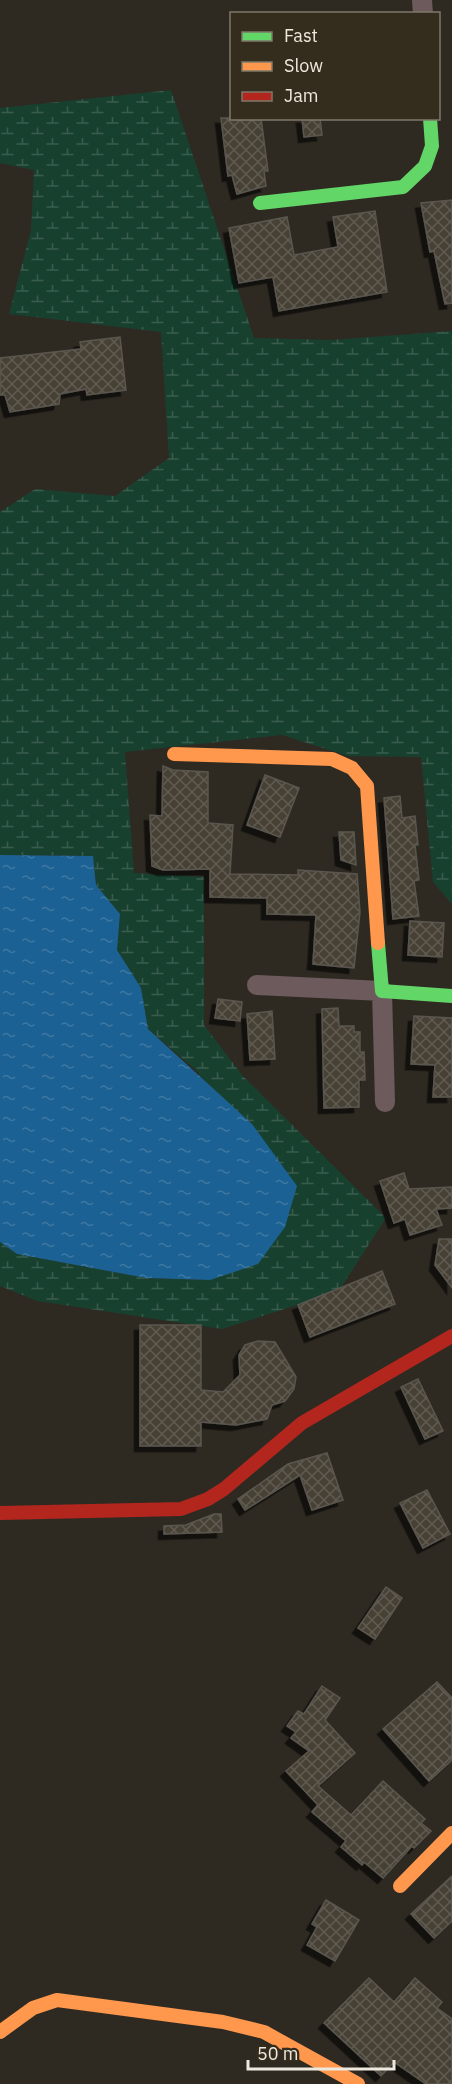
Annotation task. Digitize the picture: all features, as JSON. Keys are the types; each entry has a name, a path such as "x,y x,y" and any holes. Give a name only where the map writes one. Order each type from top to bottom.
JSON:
{"street":[{"path":"260,203 403,187 425,166 432,146 430,120"},
{"path":"174,754 332,759 352,768 367,786 382,991 385,1102"},
{"path":"257,985 452,996"},
{"path":"0,1513 181,1509 208,1499 302,1423 452,1335"},
{"path":"400,1886 452,1833"},
{"path":"433,1850 452,1859"},
{"path":"0,2032 33,2008 57,2000 223,2022 264,2032 358,2084"}],"green space":[{"path":"171,90 254,338 332,340 452,331 452,904 433,882 421,757 348,756 282,735 125,752 134,873 204,877 204,1025 242,1075 386,1218 338,1292 222,1329 37,1301 0,1286 0,1242 17,1254 146,1278 210,1280 199,1073 148,1029 141,988 117,950 120,914 96,885 93,856 0,855 0,512 35,489 115,496 169,458 161,332 9,314 31,230 34,170 0,163 0,108"}],"water":[{"path":"0,855 93,856 96,885 120,914 117,950 141,988 148,1029 252,1124 297,1186 285,1227 258,1264 210,1280 146,1278 17,1254 0,1242"}],"building":[{"path":"221,118 261,120 268,171 264,171 266,186 237,194 232,175 228,176"},
{"path":"302,120 320,120 322,135 304,137"},
{"path":"452,200 452,303 445,304 434,251 430,252 421,203"},
{"path":"375,211 387,292 279,311 273,277 239,283 229,228 287,217 294,255 338,247 333,217"},
{"path":"120,337 126,390 87,395 86,389 60,394 59,404 10,412 5,395 0,395 0,358 81,349 80,342"},
{"path":"163,766 173,770 208,772 208,823 233,825 230,874 298,875 298,870 357,874 360,912 354,968 313,964 316,915 267,914 267,898 210,897 210,869 163,870 152,866 150,815 162,816"},
{"path":"265,775 299,788 280,837 247,825"},
{"path":"400,796 402,818 415,816 418,845 415,845 419,880 414,881 419,916 393,919 384,798"},
{"path":"339,832 354,832 356,865 341,860"},
{"path":"410,921 444,923 442,957 408,955"},
{"path":"218,999 242,1002 240,1021 215,1018"},
{"path":"338,1008 339,1026 354,1026 354,1032 360,1032 360,1052 364,1052 365,1080 359,1080 359,1107 324,1108 322,1009"},
{"path":"272,1011 275,1059 250,1060 247,1014"},
{"path":"414,1016 452,1018 452,1097 433,1097 435,1065 411,1064"},
{"path":"404,1173 409,1189 452,1187 452,1208 436,1209 442,1225 410,1235 405,1219 394,1223 380,1181"},
{"path":"439,1239 452,1239 452,1288 435,1265"},
{"path":"382,1271 395,1304 310,1337 298,1305"},
{"path":"140,1325 201,1325 201,1390 223,1392 240,1375 239,1355 245,1345 258,1341 275,1342 296,1377 294,1389 285,1401 272,1405 267,1419 236,1425 201,1422 201,1446 140,1446"},
{"path":"418,1379 443,1431 425,1439 401,1387"},
{"path":"327,1453 343,1500 312,1510 300,1475 245,1510 238,1499 288,1464"},
{"path":"427,1490 450,1534 423,1548 400,1503"},
{"path":"214,1514 221,1514 222,1532 164,1534 164,1526 186,1525"},
{"path":"386,1587 402,1598 375,1639 358,1628"},
{"path":"437,1682 452,1698 452,1760 429,1781 383,1729"},
{"path":"322,1686 340,1698 325,1720 355,1753 318,1786 351,1815 383,1781 425,1819 421,1823 431,1831 414,1848 412,1846 383,1878 364,1862 362,1865 341,1847 346,1841 312,1812 318,1805 286,1771 309,1751 291,1738 296,1732 287,1726 298,1711 304,1714"},
{"path":"452,1876 452,1921 434,1938 411,1914"},
{"path":"326,1900 359,1920 335,1961 307,1945 317,1927 312,1924"},
{"path":"369,1978 394,2002 415,1978 442,2002 437,2008 452,2019 452,2084 426,2084 394,2062 381,2076 324,2023"}],"traffic: fast":[{"path":"260,203 403,187 425,166 432,146 430,120"},
{"path":"378,943 382,991 452,996"}],"traffic: slow":[{"path":"174,754 332,759 352,768 367,786 378,943"},
{"path":"400,1886 452,1833"},
{"path":"0,2032 33,2008 57,2000 223,2022 264,2032 358,2084"}],"traffic: jam":[{"path":"0,1513 181,1509 208,1499 224,1489 302,1423 452,1336"}]}
